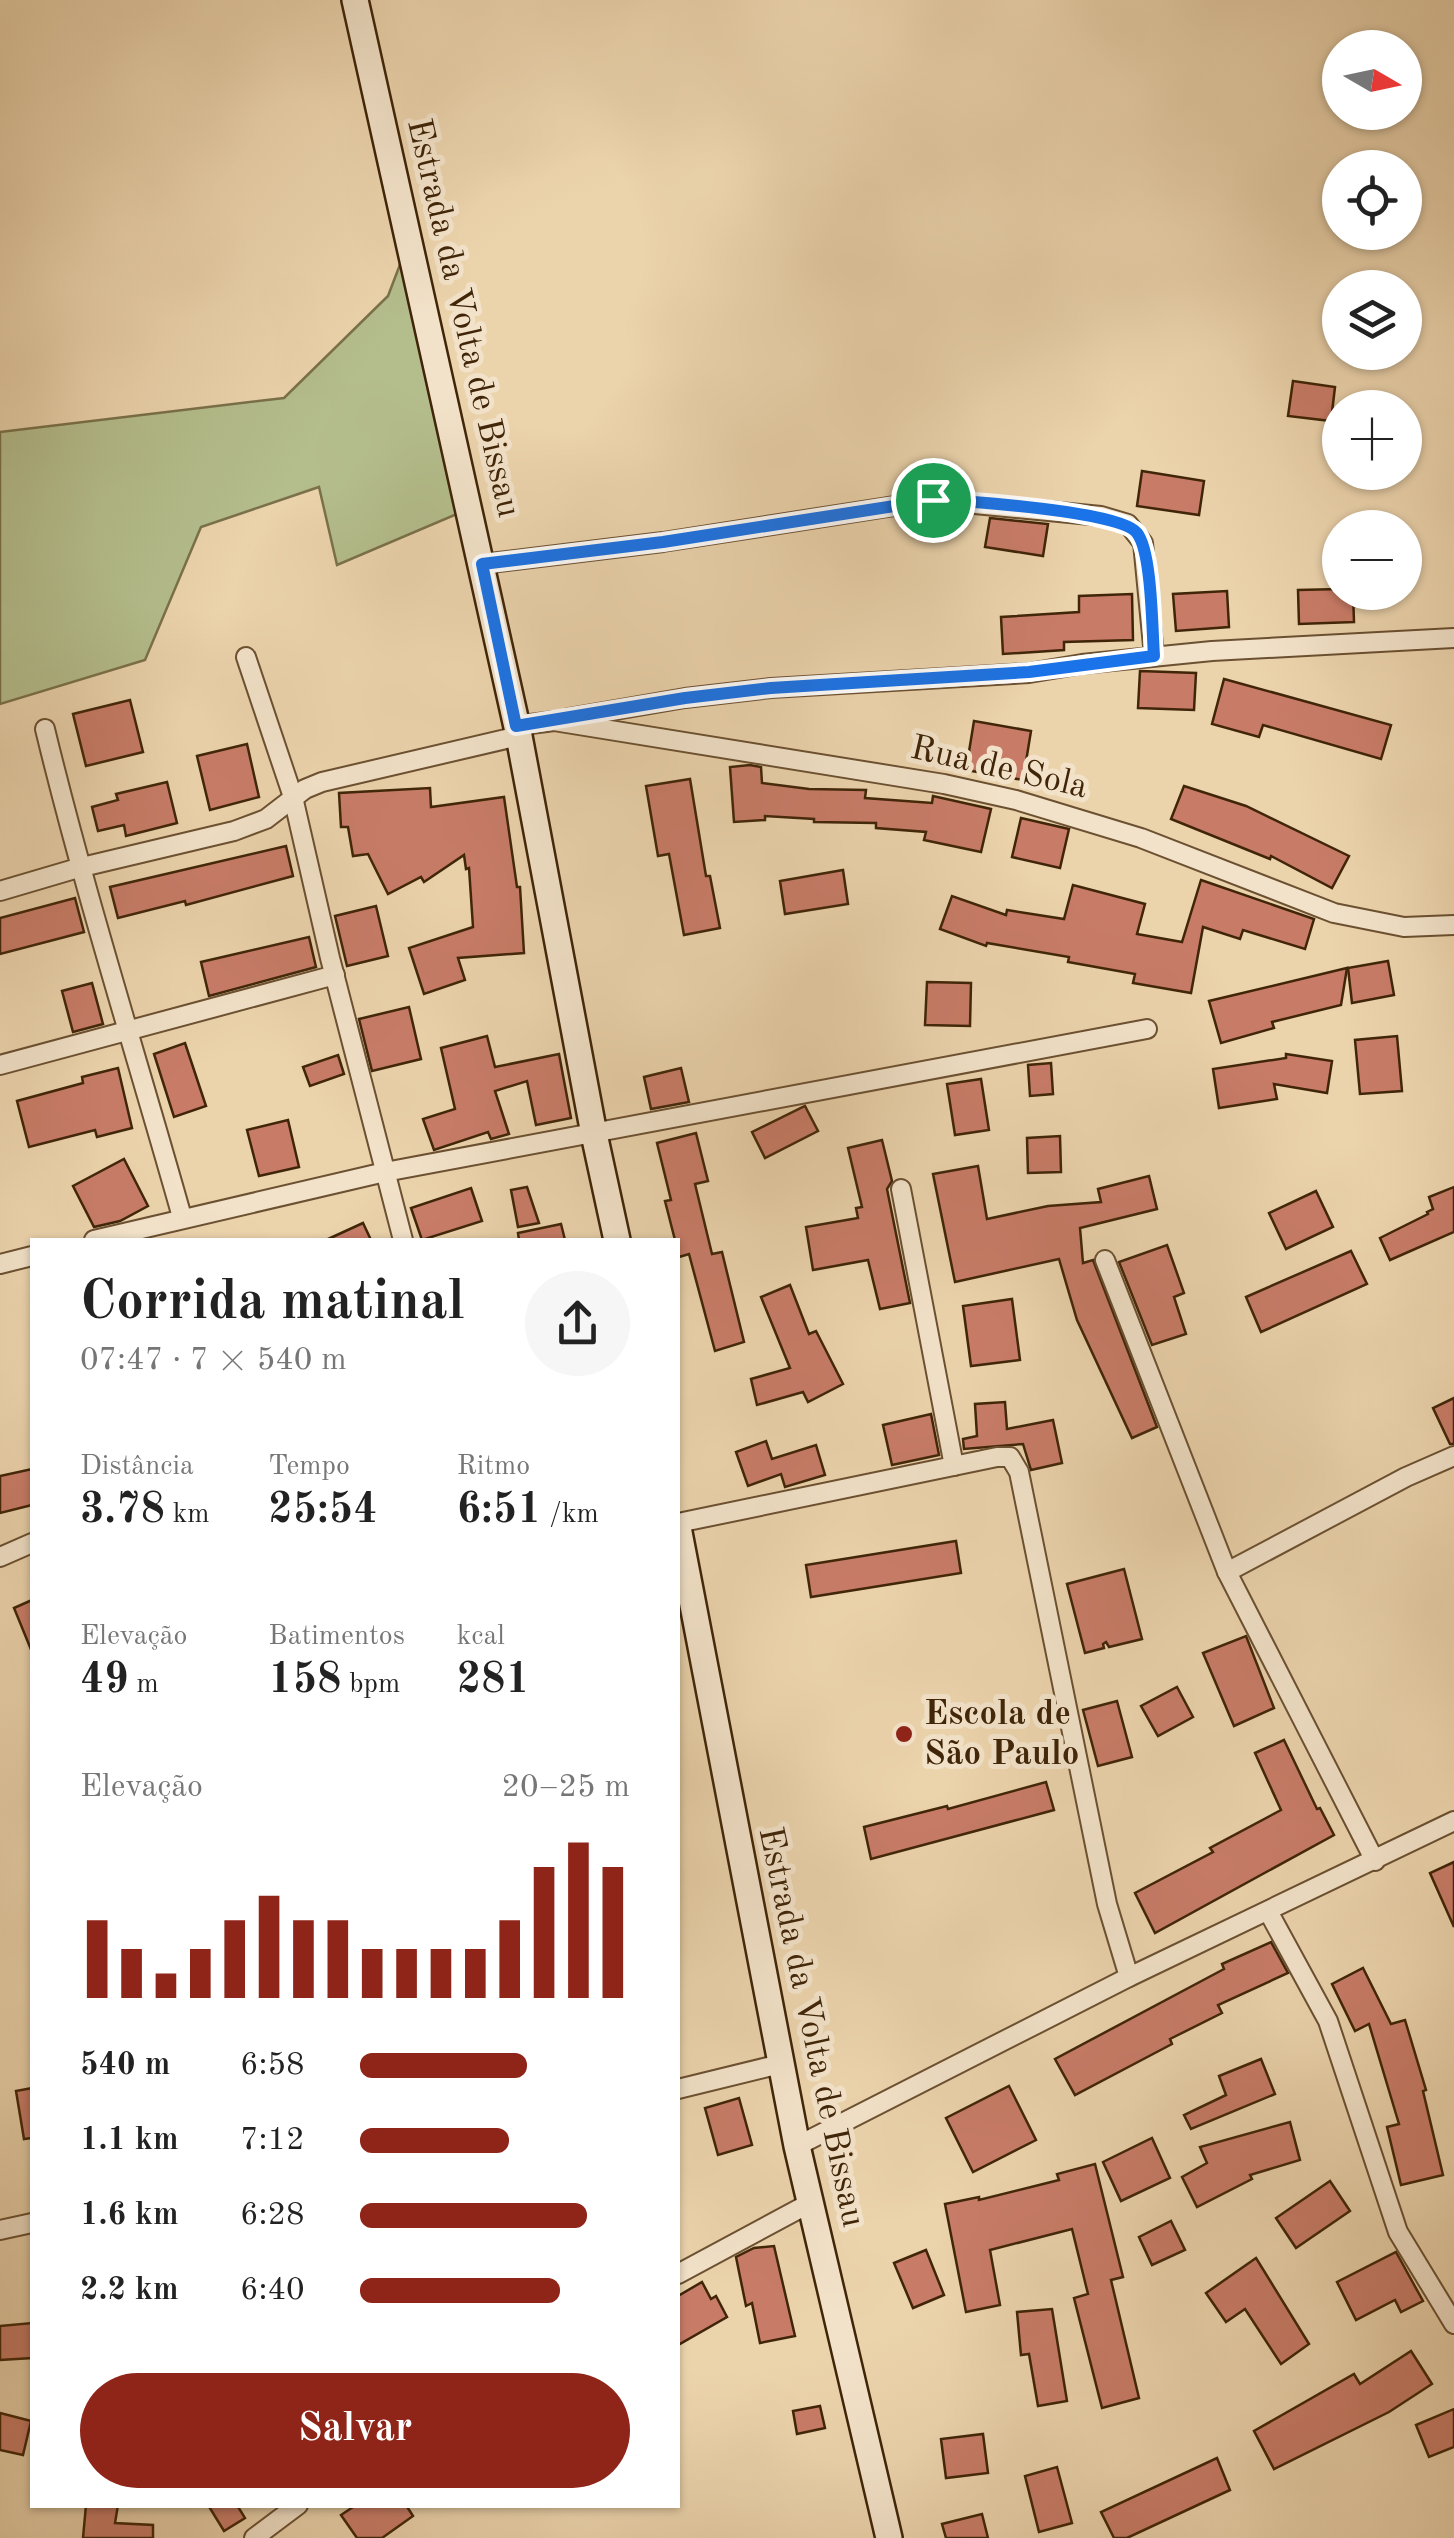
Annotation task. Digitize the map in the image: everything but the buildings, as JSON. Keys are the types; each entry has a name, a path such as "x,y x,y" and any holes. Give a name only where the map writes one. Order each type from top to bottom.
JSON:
{"main road":[{"name":"Estrada da Volta de Bissau","path":"355,0 482,564 618,1238"},
{"name":"Estrada da Volta de Bissau","path":"680,1536 797,2146 889,2538"}],"street":[{"path":"482,564 663,542 933,500 1100,516 1128,524 1143,543 1154,656"},
{"path":"554,721 736,692 1029,672 1154,656 1454,638"},
{"path":"246,656 292,797 402,1238"},
{"name":"Rua de Sola","path":"0,892 78,868 234,832 266,819 292,797 322,782 554,721 944,784 1016,800 1141,838 1334,914 1404,927 1454,925"},
{"path":"45,730 78,868 130,1030 182,1217"},
{"path":"0,1065 334,975"},
{"path":"102,1238 385,1172 1147,1029"},
{"path":"901,1189 954,1466"},
{"path":"0,1264 30,1256"},
{"path":"1105,1260 1227,1572 1375,1861"},
{"path":"1227,1572 1406,1477 1454,1456"},
{"path":"680,1525 954,1466 1010,1458 1019,1472 1107,1904 1128,1977"},
{"path":"0,1557 30,1544"},
{"path":"797,2146 1128,1977 1454,1822"},
{"path":"1268,1911 1328,2021 1398,2232 1454,2324"},
{"path":"680,2088 780,2064"},
{"path":"680,2273 810,2203"},
{"path":"0,2230 30,2223"},
{"path":"254,2538 294,2508"}],"green space":[{"path":"404,254 457,514 337,565 319,487 201,527 145,660 0,704 0,432 284,398 388,296"}],"place":[{"name":"Escola de São Paulo","path":"904,1734"}],"route":[{"path":"933,500 1100,516 1128,524 1143,543 1146,554 1154,656 1029,672 771,688 516,726 482,564 663,542 933,500"}]}
